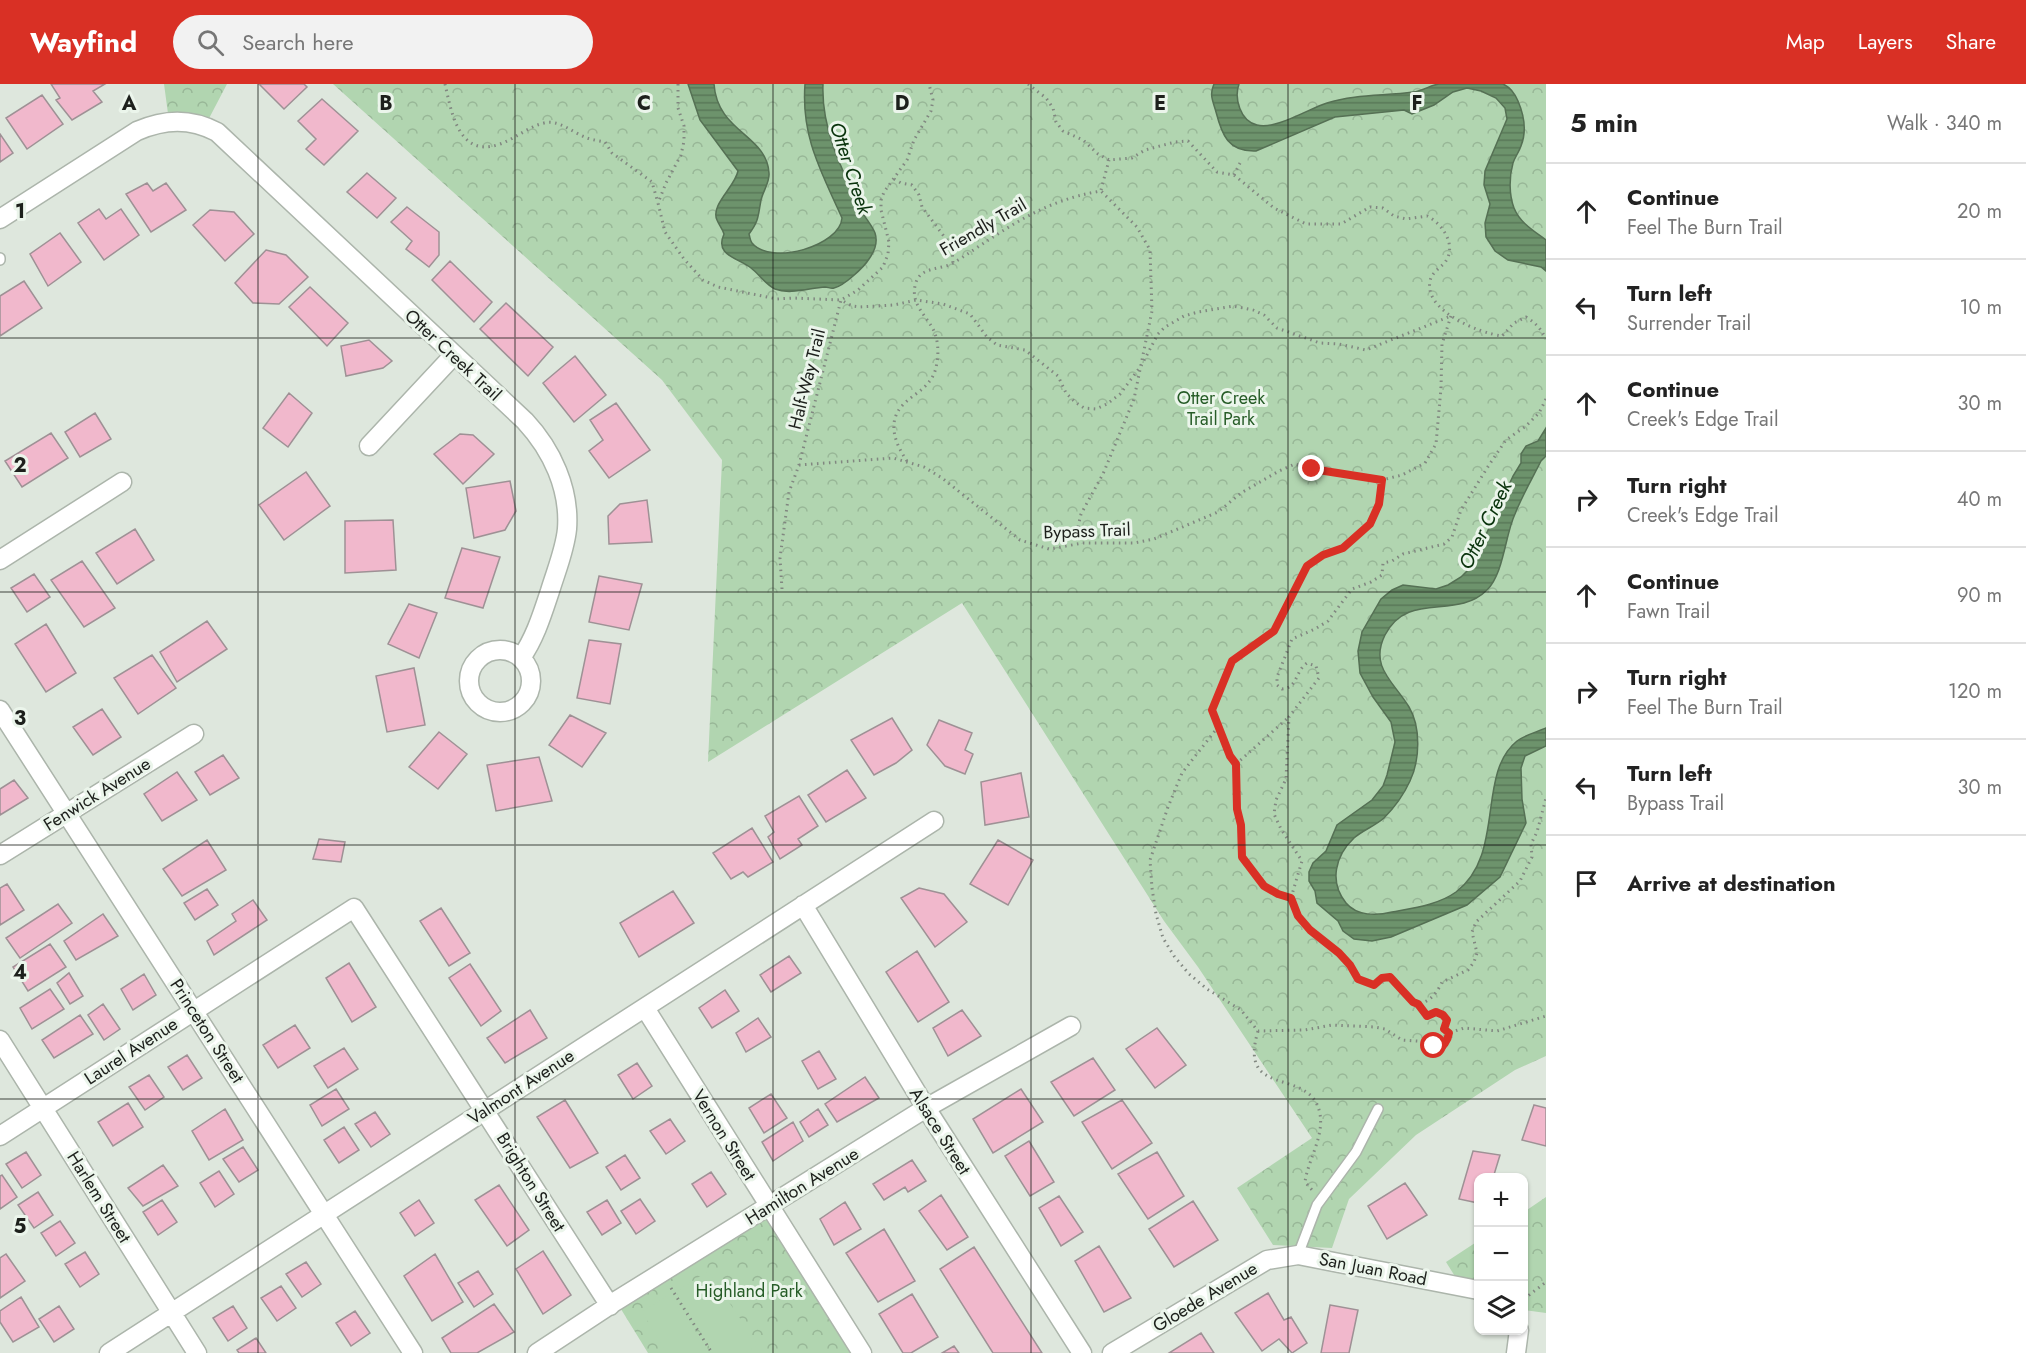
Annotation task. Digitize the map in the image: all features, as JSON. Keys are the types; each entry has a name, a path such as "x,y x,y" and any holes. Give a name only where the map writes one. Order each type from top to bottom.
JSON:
{"street":[{"name":"Otter Creek Trail","path":"0,219 137,131 162,122 190,122 211,129 229,142 536,432 555,463 563,487 567,529 533,641 521,658"},
{"path":"369,446 453,356"},
{"path":"0,560 122,482"},
{"name":"Princeton Street","path":"0,710 413,1353"},
{"name":"Fenwick Avenue","path":"0,855 194,734"},
{"name":"Valmont Avenue","path":"109,1353 933,821"},
{"name":"Alsace Street","path":"803,906 926,1108 1082,1353"},
{"name":"Laurel Avenue","path":"0,1136 354,908"},
{"name":"Brighton Street","path":"354,908 610,1306"},
{"name":"Vernon Street","path":"645,1008 862,1353"},
{"name":"Hamilton Avenue","path":"537,1353 926,1108 1071,1026"},
{"name":"Harlem Street","path":"0,1040 197,1353"},
{"name":"San Juan Road","path":"1267,1260 1298,1255 1474,1289"},
{"name":"Gloede Avenue","path":"1113,1353 1267,1260"},
{"path":"1516,1353 1518,1335"}],"lane":[{"path":"1298,1255 1317,1204 1356,1152 1378,1109"}],"path":[{"path":"445,84 458,130 469,141 482,147 497,145 545,122 559,124 586,138 605,142 612,153 652,182 665,232 684,259 703,280 718,287 777,299 793,297 841,300 852,306 860,307 894,305 916,300 943,304 970,314 987,338 997,345 1025,350 1058,376 1066,393 1084,408 1096,409 1120,394 1142,366 1158,334 1166,327 1184,316 1215,308 1233,306 1253,310 1264,315 1277,328 1320,343 1340,344 1366,350 1451,316"},
{"path":"658,203 681,155 684,141 684,126 678,108 678,84"},
{"path":"841,300 858,290 883,267 888,254 889,242 881,210 881,200 884,192 907,160 914,140 931,111 933,100 929,84"},
{"path":"1028,84 1046,98 1053,108 1056,122 1064,131 1083,140 1098,154 1109,160 1132,158 1145,150 1188,141 1217,172 1234,175 1274,208 1306,224 1341,225 1370,207 1383,208 1394,216 1406,219 1426,216 1441,226 1449,246 1448,258 1431,278 1429,290 1434,301 1451,316 1485,334 1502,336 1514,323 1526,317 1534,321 1546,339"},
{"path":"1083,543 1078,527 1134,399 1152,311 1150,250 1137,226 1101,191 1109,160"},
{"path":"1234,175 1240,163"},
{"path":"894,179 912,185 919,195 922,207 952,246 953,264"},
{"name":"Friendly Trail","path":"916,300 915,285 922,273 933,267 953,264 981,243 1030,213 1078,195 1101,191"},
{"name":"Half-Way Trail","path":"782,589 780,558 789,492 799,465 841,300"},
{"path":"907,461 897,447 894,433 895,420 901,407 927,386 935,372 938,345 933,330 919,310 916,300"},
{"path":"1291,898 1264,886 1242,857 1241,825 1237,809 1236,764 1230,756 1212,710 1232,661 1274,631 1307,566 1323,555 1343,548 1370,524 1379,504 1382,480 1402,475 1425,463 1436,444 1442,344 1451,316"},
{"path":"1236,764 1289,717 1318,678 1316,666 1306,663 1299,668 1294,684 1288,689 1282,689 1277,685 1276,677 1292,639 1328,621 1352,589 1382,575 1383,563 1392,561 1403,554 1444,544 1452,537 1461,510 1506,440 1526,426 1539,413 1546,399"},
{"name":"Bypass Trail","path":"799,465 837,460 893,458 907,461 924,467 942,478 1020,540 1049,549 1083,543 1134,543 1154,539 1218,512 1241,493 1295,464 1312,469 1382,480"},
{"path":"1289,717 1287,737 1289,757 1286,779 1276,800 1274,814 1281,830 1302,861 1291,898 1298,916 1310,930 1339,953 1350,965 1358,979 1374,985 1382,978 1390,977 1427,1016 1436,1012 1443,1015 1447,1020 1444,1029 1449,1033"},
{"path":"1218,727 1182,773 1168,807 1150,860 1152,888 1161,930 1174,957 1207,989 1241,1010 1258,1031"},
{"path":"1418,1004 1426,1002 1438,991 1442,982 1468,970 1474,962 1476,953 1472,932 1476,922 1520,881 1532,857 1531,844 1537,832 1546,798"},
{"path":"1449,1033 1464,1028 1497,1031 1546,1016"},
{"path":"1258,1031 1305,1030 1332,1025 1385,1029 1402,1040 1430,1041 1436,1050 1444,1045 1449,1033"},
{"path":"1258,1031 1255,1040 1254,1062 1261,1072 1276,1081 1302,1088 1314,1100 1320,1115 1315,1152 1307,1167 1305,1182 1322,1200"},
{"path":"1528,1296 1546,1282"},
{"path":"671,1288 712,1353"}],"green space":[{"path":"164,84 227,84 205,126 169,121"},
{"name":"Otter Creek Trail Park","path":"333,84 1546,84 1546,1056 1515,1070 1416,1135 1349,1199 1332,1248 1273,1245 1237,1188 1312,1138 1198,967 1164,921 962,603 708,762 722,460 662,380"},
{"path":"1546,1197 1546,1313 1528,1311 1528,1209"},
{"name":"Highland Park","path":"768,1206 860,1353 648,1353 616,1301"},
{"path":"1474,1244 1474,1282 1456,1278 1446,1262"},
{"path":"708,1271 758,1345 745,1353 713,1353 676,1292"},
{"path":"671,1293 709,1353 667,1353 642,1312"}],"shaded area":[{"path":"688,84 714,84 717,100 724,113 752,141 766,160 768,180 759,214 749,234 750,240 761,250 788,253 803,250 830,237 838,228 842,218 814,153 806,121 805,84 823,84 825,117 834,149 854,195 876,236 875,247 863,267 838,287 781,291 771,287 751,268 725,252 722,247 724,234 716,214 720,202 738,171 700,120"},
{"path":"1214,84 1239,84 1238,102 1246,119 1251,123 1265,126 1282,122 1327,103 1348,98 1413,92 1439,84 1506,85 1517,98 1524,123 1523,140 1511,174 1512,203 1524,222 1546,240 1546,271 1541,267 1508,260 1495,251 1486,237 1485,223 1490,204 1484,185 1485,171 1507,119 1505,108 1496,98 1467,88 1453,92 1434,105 1412,114 1404,110 1335,117 1256,151 1246,151 1233,145 1224,135 1212,98"},
{"path":"1546,428 1546,456 1541,461 1518,507 1493,583 1475,599 1461,604 1419,609 1406,613 1395,621 1385,635 1380,656 1382,665 1385,674 1413,715 1418,744 1416,763 1408,786 1391,810 1384,818 1354,838 1342,853 1336,869 1337,887 1350,907 1361,913 1373,914 1425,905 1456,892 1471,876 1481,857 1497,773 1505,755 1520,739 1546,728 1546,746 1525,756 1521,768 1522,799 1526,823 1500,877 1467,905 1391,937 1372,941 1354,939 1343,931 1338,921 1317,903 1315,891 1309,881 1309,872 1313,863 1326,851 1337,825 1372,800 1383,786 1395,742 1391,722 1373,697 1360,673 1358,651 1362,632 1381,599 1392,590 1403,585 1436,589 1461,577 1471,567 1521,463 1521,454 1526,446 1538,441"}],"building":[{"path":"51,84 105,84 93,91 102,102 72,120 56,100 60,98"},
{"path":"259,84 304,84 307,87 284,109"},
{"path":"42,95 63,124 27,149 6,118"},
{"path":"322,99 358,131 324,165 306,149 316,139 298,121"},
{"path":"0,134 13,153 0,162"},
{"path":"367,173 396,198 377,218 347,192"},
{"path":"147,183 153,191 166,183 186,210 151,232 126,194"},
{"path":"407,207 439,232 439,255 429,267 406,249 412,241 391,222"},
{"path":"99,209 106,219 121,209 139,235 104,260 78,223"},
{"path":"210,210 234,212 254,234 225,261 193,225"},
{"path":"60,233 81,262 48,286 30,254"},
{"path":"266,250 286,255 308,277 279,304 253,303 235,283"},
{"path":"450,261 492,302 474,322 432,280"},
{"path":"24,281 42,308 0,336 0,296"},
{"path":"310,287 348,323 327,346 289,307"},
{"path":"506,303 553,347 528,376 480,329"},
{"path":"369,340 392,361 383,368 346,376 341,346"},
{"path":"575,356 606,395 574,422 543,383"},
{"path":"289,393 312,413 288,447 263,428"},
{"path":"616,403 650,450 609,478 589,451 603,440 590,420"},
{"path":"95,413 111,439 80,457 65,432"},
{"path":"51,433 68,458 22,487 5,461"},
{"path":"460,434 473,435 494,454 463,484 434,454"},
{"path":"306,472 330,506 284,540 259,505"},
{"path":"510,481 516,511 505,530 474,538 466,488"},
{"path":"647,500 652,542 609,544 608,516 620,504"},
{"path":"393,520 396,570 345,573 345,521"},
{"path":"135,529 154,560 117,584 96,553"},
{"path":"462,548 500,557 483,608 445,598"},
{"path":"82,561 115,608 84,627 51,580"},
{"path":"34,574 50,597 27,612 11,588"},
{"path":"599,576 642,584 629,630 589,622"},
{"path":"409,604 437,613 419,658 388,644"},
{"path":"207,621 227,649 177,682 160,652"},
{"path":"46,624 76,673 46,692 15,644"},
{"path":"589,640 621,644 610,704 577,698"},
{"path":"152,655 176,688 138,714 114,678"},
{"path":"414,668 425,725 387,732 376,676"},
{"path":"102,709 121,737 93,755 73,727"},
{"path":"570,715 606,733 582,767 549,745"},
{"path":"892,718 912,750 896,763 874,775 851,740"},
{"path":"939,720 972,733 965,750 973,754 965,774 945,766 927,745"},
{"path":"439,732 467,754 438,789 409,767"},
{"path":"223,755 239,778 210,795 195,772"},
{"path":"539,757 552,801 496,811 487,765"},
{"path":"847,770 866,798 826,822 808,795"},
{"path":"177,772 197,800 162,821 144,794"},
{"path":"1021,773 1029,817 985,825 981,782"},
{"path":"14,780 28,798 0,815 0,789"},
{"path":"799,796 818,826 798,839 802,845 780,859 768,837 774,832 765,816"},
{"path":"752,828 773,862 748,877 743,872 731,879 713,853"},
{"path":"319,839 345,842 341,862 313,859"},
{"path":"207,840 226,870 182,896 163,869"},
{"path":"998,840 1033,860 1008,905 970,884"},
{"path":"7,884 24,910 0,925 0,888"},
{"path":"919,888 944,894 967,922 935,947 901,898"},
{"path":"207,889 218,905 195,920 184,903"},
{"path":"673,891 694,923 639,957 620,923"},
{"path":"253,900 267,920 214,955 207,941 236,921 232,914"},
{"path":"58,904 72,923 20,958 6,938"},
{"path":"441,908 470,953 449,966 420,921"},
{"path":"103,914 118,936 76,960 64,941"},
{"path":"50,944 66,967 28,991 13,967"},
{"path":"917,951 949,1002 918,1022 886,972"},
{"path":"789,956 801,973 771,992 760,975"},
{"path":"349,963 376,1007 352,1022 326,978"},
{"path":"470,964 501,1011 481,1026 449,978"},
{"path":"69,973 83,996 70,1004 57,983"},
{"path":"144,974 156,995 133,1010 121,989"},
{"path":"50,989 64,1009 32,1029 20,1008"},
{"path":"725,990 739,1011 712,1028 699,1008"},
{"path":"103,1004 120,1029 104,1040 88,1015"},
{"path":"530,1010 547,1038 505,1063 487,1038"},
{"path":"962,1010 981,1036 948,1056 933,1028"},
{"path":"80,1015 93,1034 54,1058 42,1040"},
{"path":"758,1018 771,1037 746,1052 736,1033"},
{"path":"295,1025 310,1048 278,1068 263,1045"},
{"path":"1157,1028 1186,1065 1155,1088 1126,1049"},
{"path":"344,1048 358,1069 328,1088 314,1066"},
{"path":"819,1051 836,1079 818,1089 802,1061"},
{"path":"187,1055 202,1078 183,1090 168,1067"},
{"path":"1093,1058 1115,1090 1074,1116 1051,1082"},
{"path":"637,1063 652,1086 633,1099 618,1075"},
{"path":"149,1075 164,1097 145,1110 129,1087"},
{"path":"865,1077 879,1098 837,1122 825,1104"},
{"path":"336,1089 349,1109 322,1126 310,1105"},
{"path":"1021,1089 1043,1122 993,1153 973,1119"},
{"path":"771,1094 787,1118 764,1133 749,1108"},
{"path":"565,1100 598,1153 570,1168 537,1117"},
{"path":"1122,1100 1152,1143 1112,1169 1082,1122"},
{"path":"128,1103 143,1127 113,1146 98,1122"},
{"path":"1534,1105 1546,1108 1546,1146 1522,1140"},
{"path":"225,1109 243,1140 209,1160 192,1131"},
{"path":"818,1109 828,1125 809,1137 800,1122"},
{"path":"375,1112 390,1134 371,1147 355,1124"},
{"path":"670,1119 685,1141 666,1154 650,1131"},
{"path":"793,1122 803,1141 773,1161 762,1142"},
{"path":"344,1127 359,1150 339,1163 324,1140"},
{"path":"1029,1141 1054,1182 1030,1196 1005,1156"},
{"path":"243,1147 258,1170 239,1182 223,1159"},
{"path":"1473,1151 1500,1155 1495,1173 1474,1173 1474,1202 1459,1199"},
{"path":"26,1152 41,1175 22,1188 6,1164"},
{"path":"1157,1152 1184,1196 1148,1219 1118,1174"},
{"path":"625,1155 640,1178 621,1190 606,1167"},
{"path":"912,1160 926,1181 908,1192 905,1187 884,1200 873,1184"},
{"path":"163,1165 178,1186 143,1206 128,1188"},
{"path":"219,1171 234,1194 215,1207 200,1183"},
{"path":"711,1172 726,1194 707,1207 692,1184"},
{"path":"2,1175 17,1197 0,1209 0,1176"},
{"path":"1405,1183 1427,1215 1387,1239 1368,1206"},
{"path":"499,1185 529,1230 507,1246 475,1200"},
{"path":"38,1192 53,1215 34,1228 18,1205"},
{"path":"941,1195 968,1237 947,1250 919,1211"},
{"path":"1059,1196 1083,1232 1061,1246 1039,1208"},
{"path":"640,1199 655,1221 636,1234 621,1211"},
{"path":"162,1200 177,1222 158,1235 143,1212"},
{"path":"419,1200 434,1223 415,1236 400,1213"},
{"path":"607,1200 621,1223 602,1235 587,1212"},
{"path":"1193,1201 1218,1240 1174,1267 1149,1229"},
{"path":"845,1202 861,1229 834,1245 820,1219"},
{"path":"60,1221 75,1243 56,1256 41,1233"},
{"path":"884,1229 915,1281 878,1302 846,1253"},
{"path":"1099,1246 1131,1298 1104,1312 1075,1261"},
{"path":"974,1247 1042,1353 993,1353 940,1269"},
{"path":"543,1251 571,1295 543,1314 516,1269"},
{"path":"85,1252 99,1274 80,1287 65,1264"},
{"path":"6,1254 25,1281 0,1298 0,1258"},
{"path":"435,1254 463,1302 432,1321 404,1276"},
{"path":"306,1262 321,1284 302,1297 286,1274"},
{"path":"478,1271 493,1294 474,1307 458,1283"},
{"path":"281,1286 296,1308 277,1321 261,1298"},
{"path":"1268,1293 1284,1320 1291,1317 1307,1343 1292,1353 1279,1339 1262,1351 1235,1313"},
{"path":"912,1294 938,1337 911,1353 903,1353 879,1314"},
{"path":"21,1297 39,1327 13,1342 0,1322 0,1311"},
{"path":"494,1304 514,1332 477,1353 451,1353 442,1338"},
{"path":"1330,1305 1358,1310 1349,1353 1321,1353"},
{"path":"59,1306 74,1329 54,1342 39,1319"},
{"path":"233,1306 247,1328 228,1341 213,1318"},
{"path":"355,1311 370,1333 351,1346 336,1323"},
{"path":"1201,1333 1214,1353 1169,1353"},
{"path":"256,1338 266,1353 239,1353 237,1350"},
{"path":"954,1346 959,1353 942,1353"}],"route":[{"path":"1312,469 1382,480 1379,504 1370,524 1359,536 1343,548 1323,555 1307,566 1274,631 1232,661 1212,710 1230,756 1236,764 1237,809 1241,825 1242,857 1264,886 1291,898 1298,916 1310,930 1339,953 1350,965 1358,979 1374,985 1382,978 1390,977 1427,1016 1436,1012 1443,1015 1447,1020 1444,1029 1449,1033 1448,1038 1439,1049 1436,1050 1434,1046"}],"water label":[{"name":"Otter Creek","path":"851,168"},
{"name":"Otter Creek","path":"1485,525"}]}
